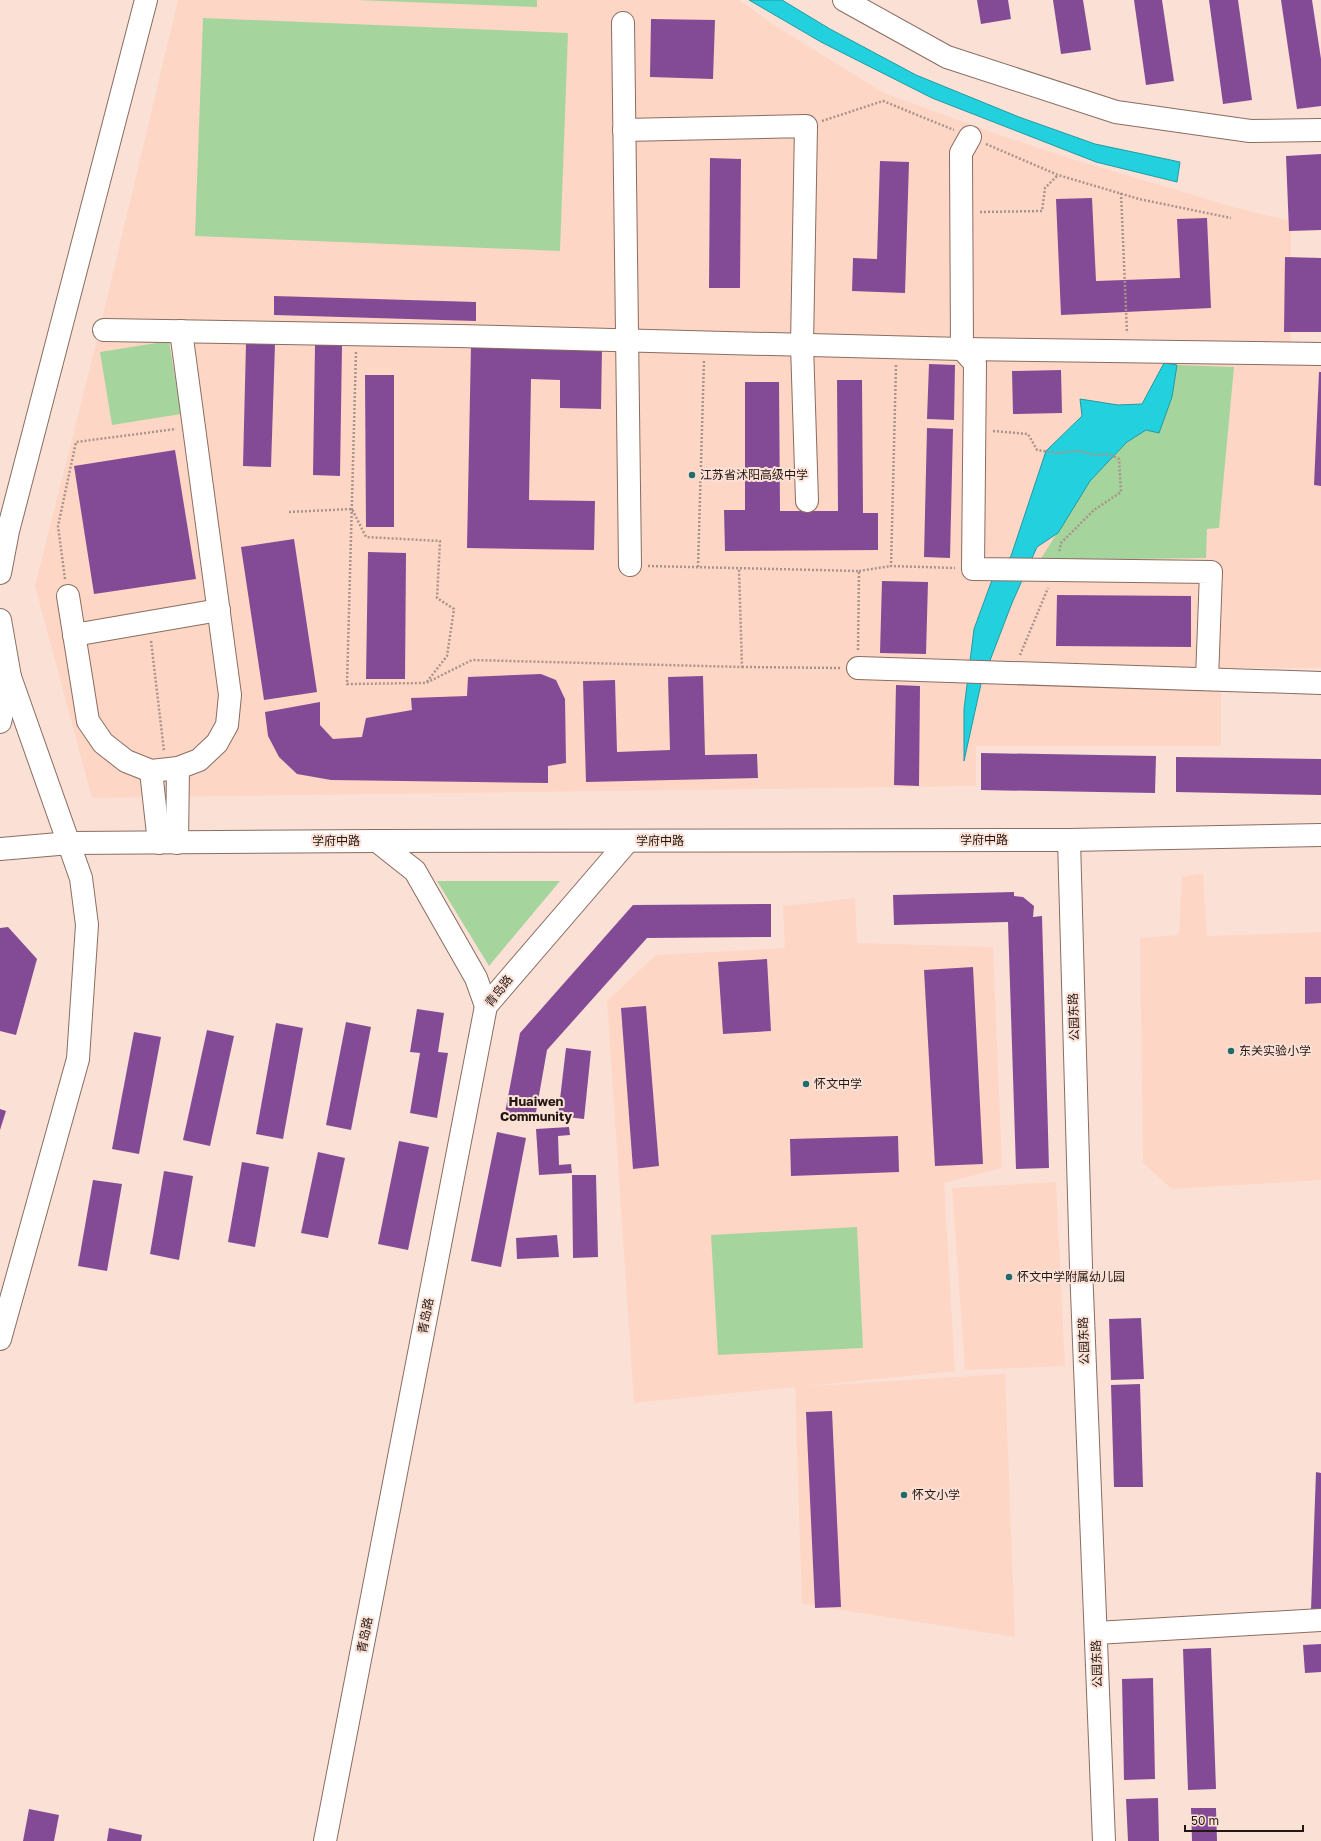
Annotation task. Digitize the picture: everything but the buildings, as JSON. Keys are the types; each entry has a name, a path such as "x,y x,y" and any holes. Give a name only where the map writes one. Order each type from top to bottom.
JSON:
{"street":[{"path":"0,573 8,532 146,0"},
{"path":"844,0 947,57 1116,112 1250,131 1321,130"},
{"path":"623,23 630,565"},
{"path":"624,130 806,126 802,345 807,501"},
{"path":"970,137 961,152 961,213 962,349 975,363 973,569 1212,572 1207,679"},
{"path":"104,330 627,340 962,349 1321,354"},
{"path":"68,596 88,721 103,743 126,761 165,769 199,760 217,743 227,725 230,695 181,332"},
{"path":"74,635 219,610"},
{"path":"0,620 10,678 70,843 81,878 87,925 78,1060 0,1339"},
{"path":"858,668 1321,682"},
{"path":"0,722 10,678"},
{"path":"165,769 168,843"},
{"name":"学府中路","path":"0,849 70,843 1069,840 1321,835"},
{"name":"公园东路","path":"1069,840 1081,1259 1104,1841"},
{"path":"377,841 415,871 476,978 486,1006"},
{"name":"青岛路","path":"325,1841 486,1006 628,841"},
{"path":"1096,1633 1321,1620"}],"path":[{"path":"806,126 883,101 1058,175 1139,199 1231,218"},
{"path":"961,213 1042,211 1045,188 1058,175"},
{"path":"1121,193 1128,351"},
{"path":"356,334 347,684 426,683 472,660 742,667 858,668 859,571"},
{"path":"698,567 704,342"},
{"path":"891,566 897,347"},
{"path":"68,596 58,526 76,442 194,426"},
{"path":"975,430 1028,434 1037,450 1056,453 1080,451 1095,455 1109,454 1119,459 1120,492 1094,510 1061,543 1056,570 1012,673"},
{"path":"289,512 352,509"},
{"path":"352,509 366,537 440,541 437,598 454,609 447,656 426,683"},
{"path":"630,565 859,571 891,566 973,569"},
{"path":"739,569 742,667"},
{"path":"148,622 165,769"}],"shaded area":[{"name":"江苏省沭阳高级中学","path":"178,0 739,0 774,25 884,93 997,134 1072,159 1237,208 1291,221 1291,363 1321,364 1321,668 1221,668 1221,746 976,746 976,786 92,798 35,586 98,336"},
{"name":"东关实验小学","path":"1203,873 1207,936 1321,932 1321,1180 1172,1189 1143,1163 1140,938 1179,935 1182,877"},
{"name":"怀文中学","path":"855,898 857,943 993,947 1002,1168 944,1183 955,1371 798,1387 1005,1374 1015,1637 802,1604 795,1387 634,1403 607,1001 656,955 785,948 783,906"},
{"name":"怀文中学附属幼儿园","path":"1056,1182 1065,1366 965,1370 952,1188"}],"green space":[{"path":"356,0 537,0 537,7"},
{"path":"203,18 568,33 560,251 195,236"},
{"path":"169,341 181,414 112,425 100,352"},
{"path":"1177,365 1234,367 1219,528 1207,529 1206,558 1040,560 1090,481 1127,442 1146,430 1159,433 1172,397"},
{"path":"437,881 560,881 489,966"},
{"path":"857,1227 863,1348 718,1355 711,1235"}],"water":[{"path":"749,0 782,0 830,29 916,75 1019,117 1095,144 1180,162 1177,182 1096,162 932,98 821,42"},
{"path":"1164,363 1177,365 1172,397 1159,433 1146,430 1127,442 1090,481 1058,533 1037,547 1012,603 981,684 964,761 964,709 974,629 992,580 1011,556 1046,451 1082,416 1080,399 1118,405 1142,404"}],"place":[{"name":"江苏省沭阳高级中学","path":"692,475"},
{"name":"东关实验小学","path":"1231,1051"},
{"name":"怀文中学","path":"806,1084"},
{"name":"怀文中学附属幼儿园","path":"1009,1277"},
{"name":"怀文小学","path":"904,1495"}],"district":[{"name":"Huaiwen Community","path":"536,1108"}]}
